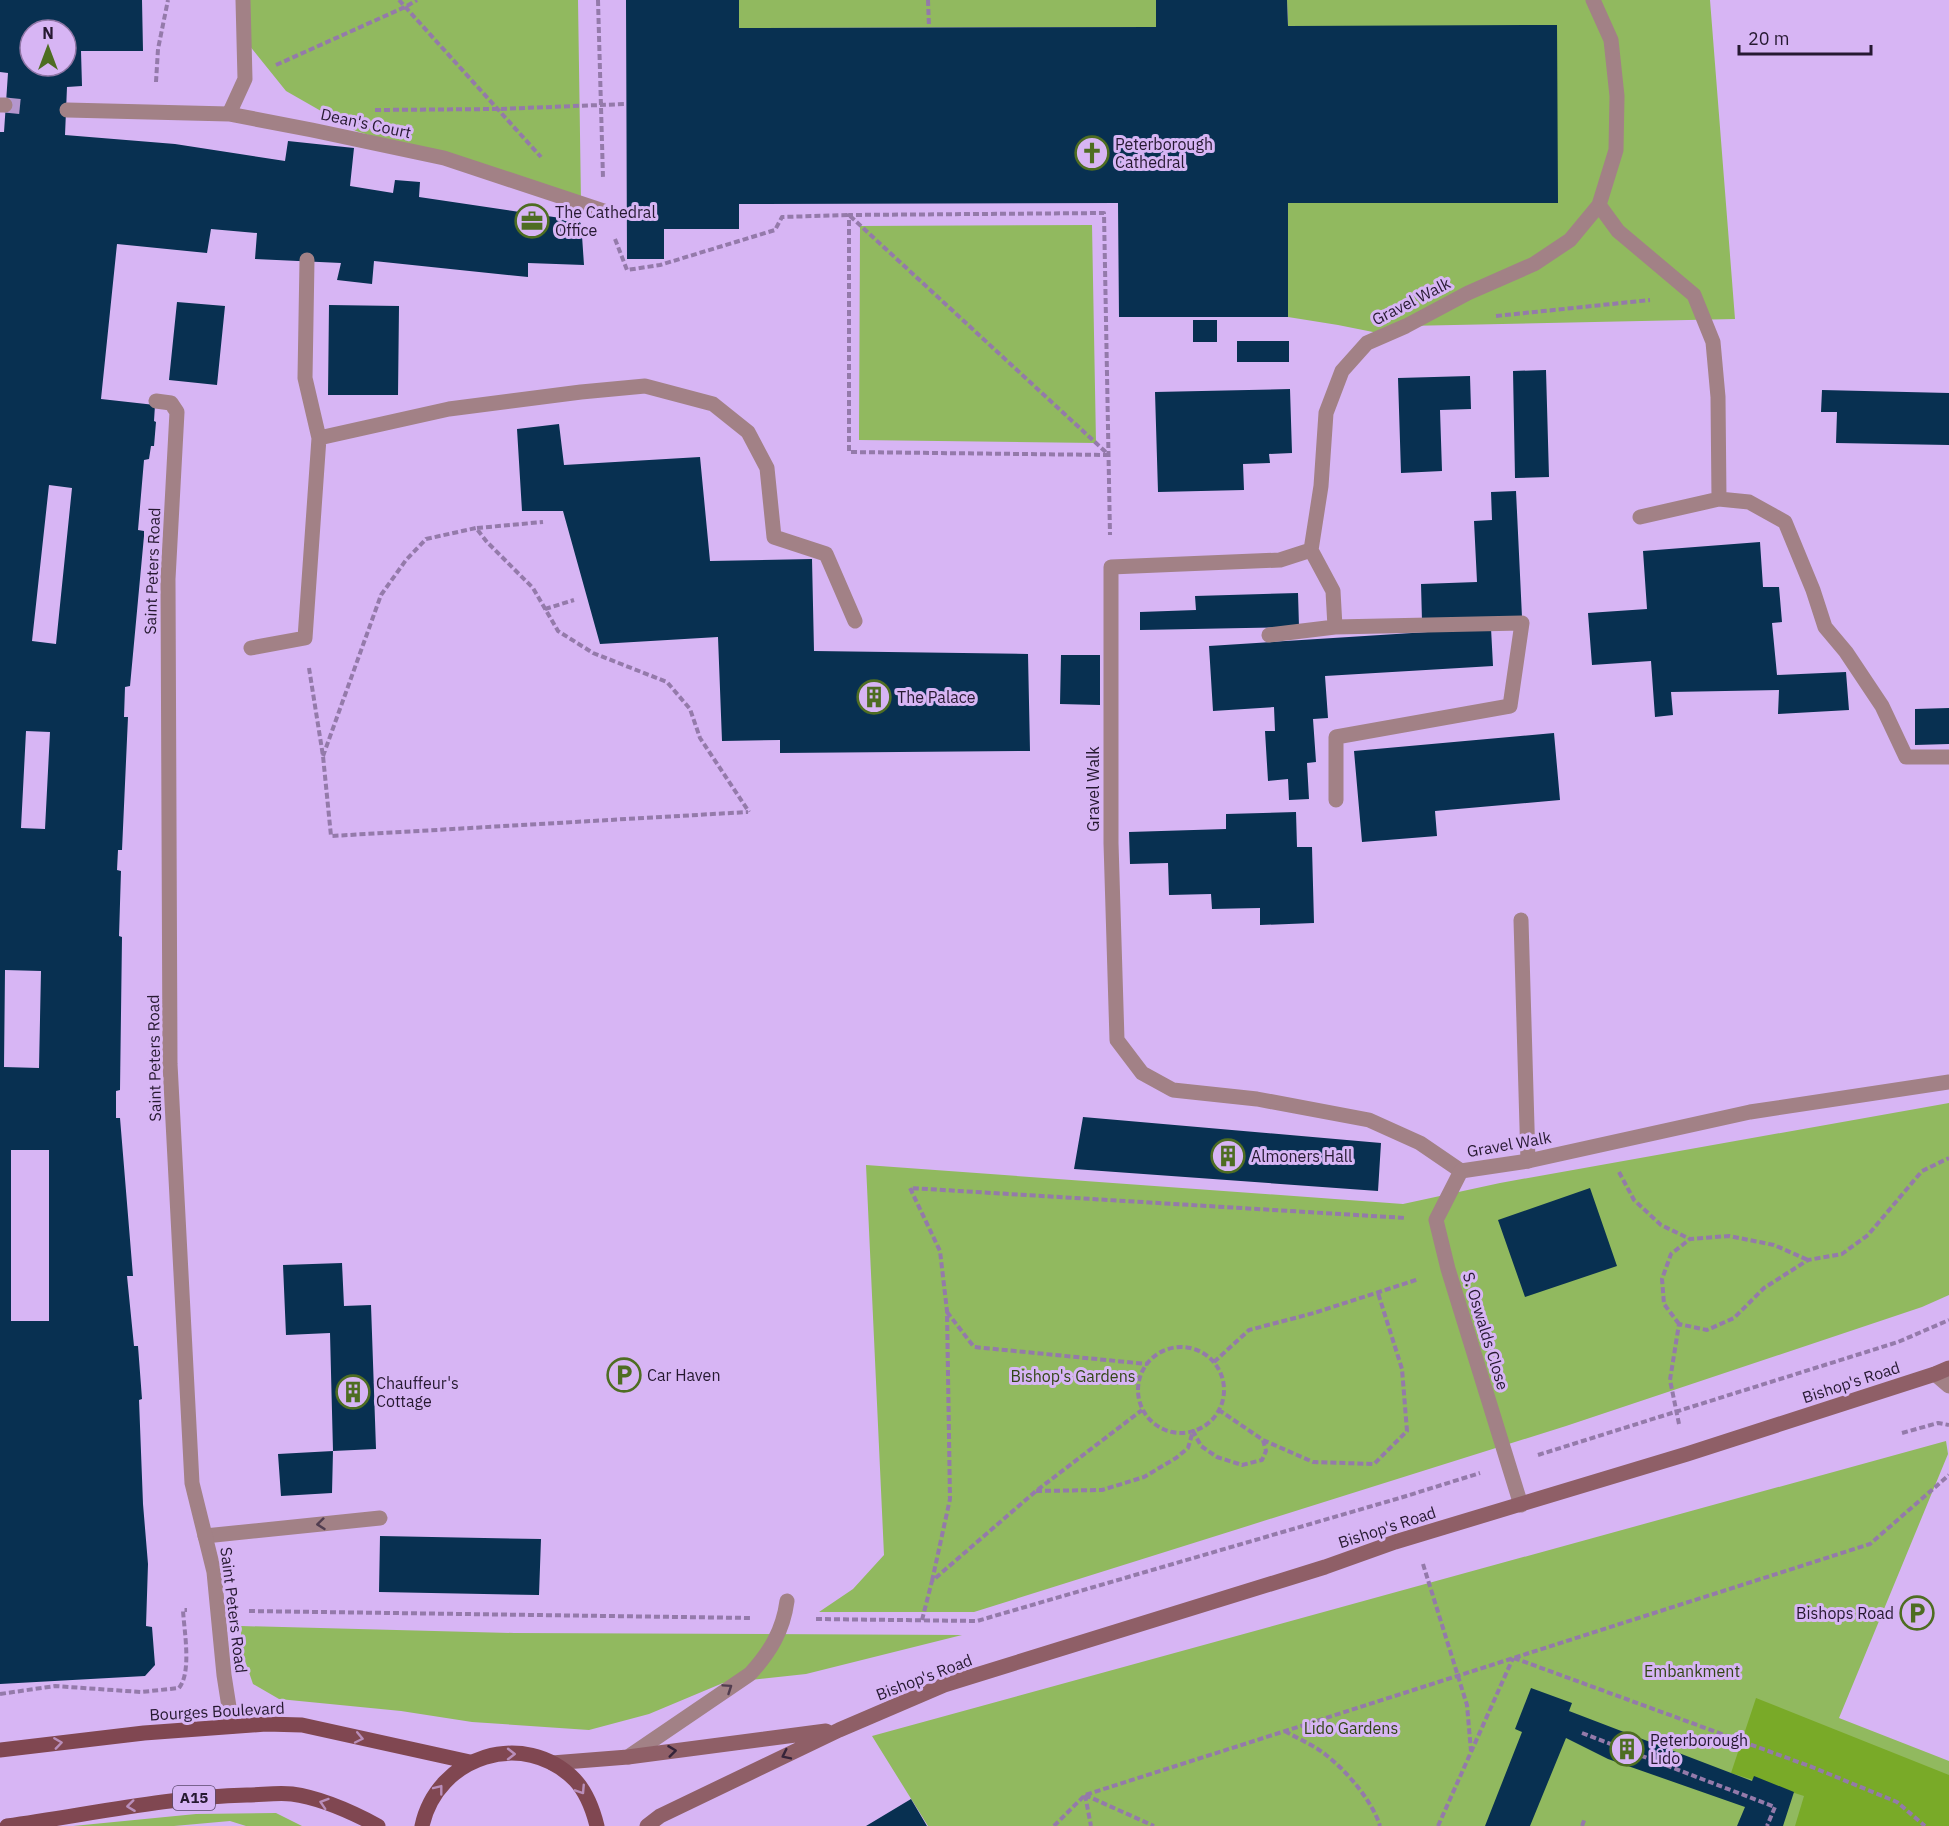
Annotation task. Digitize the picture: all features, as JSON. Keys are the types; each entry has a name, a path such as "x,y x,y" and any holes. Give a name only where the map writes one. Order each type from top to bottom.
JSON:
{"main road":[{"name":"Bourges Boulevard","path":"0,1750 144,1733 266,1724 302,1725 470,1762"},
{"path":"422,1826 432,1798 448,1778 470,1762 497,1754 525,1754 552,1763 575,1781 592,1806 597,1826"},
{"name":"A15","path":"7,1826 124,1807 219,1796 292,1794 324,1802 378,1826"}],"street":[{"path":"229,114 245,79 243,0"},
{"name":"Gravel Walk","path":"1311,550 1321,486 1326,413 1342,371 1367,343 1406,326 1468,293 1534,264 1570,240 1599,205 1616,150 1617,96 1611,40 1593,0"},
{"name":"Dean's Court","path":"68,110 229,114 311,137 444,158 604,211"},
{"path":"1599,205 1618,231 1694,295 1713,342 1718,397 1719,499"},
{"path":"250,648 304,638 319,438 305,378 307,260"},
{"path":"319,438 449,410 581,392 645,386 713,404 748,432 767,468 774,537 826,554 855,621"},
{"name":"Saint Peters Road","path":"156,401 171,403 177,412 168,579 170,1064 192,1483 214,1572 224,1675 232,1726"},
{"path":"1640,516 1719,499 1749,502 1785,522 1813,590 1825,627 1882,706 1906,757 1949,757"},
{"path":"1111,567 1280,560 1311,550 1333,591 1335,627"},
{"name":"Gravel Walk","path":"1111,567 1111,843 1117,1040 1142,1073 1173,1090 1257,1099 1369,1120 1420,1143 1461,1171 1528,1161 1750,1112 1949,1082"},
{"path":"1269,635 1335,627 1522,623 1510,706 1336,736 1336,800"},
{"path":"1521,920 1528,1161"},
{"path":"1436,1220 1461,1171"},
{"name":"S. Oswalds Close","path":"1436,1220 1448,1269 1521,1505"},
{"path":"1942,1371 1949,1386"},
{"name":"Bishop's Road","path":"646,1826 660,1816 839,1730 944,1685 1325,1567 1415,1536 1687,1454 1942,1371"},
{"path":"205,1536 380,1518"},
{"path":"628,1757 750,1674 773,1646 785,1619 787,1601"},
{"name":"Bishop's Road","path":"552,1763 628,1757 839,1730"}],"path":[{"path":"155,113 158,49 168,0"},
{"path":"399,0 545,162"},
{"path":"245,79 417,0"},
{"path":"598,0 604,211 627,270 660,265 775,230 782,218 849,214 1104,213 1111,567"},
{"path":"928,0 928,27"},
{"path":"366,110 498,109 626,104"},
{"path":"849,214 1109,455"},
{"path":"849,214 849,452 1109,455"},
{"path":"1487,317 1694,295"},
{"path":"323,756 381,595 406,560 426,539 476,528 543,522"},
{"path":"304,638 323,756 331,836 749,812 700,738 690,708 667,682 593,653 558,631 533,588 476,528"},
{"path":"545,609 574,600"},
{"path":"1609,1143 1613,1162 1635,1200 1661,1225 1690,1239 1729,1236 1774,1245 1808,1260"},
{"path":"1690,1239 1671,1254 1662,1279 1664,1304 1679,1324 1707,1330 1734,1318 1764,1288 1808,1260 1842,1254 1868,1235 1922,1171 1949,1158"},
{"path":"922,1620 950,1499 946,1311 940,1251 910,1188 1436,1220"},
{"path":"1214,1362 1249,1330 1314,1313 1448,1269"},
{"path":"1219,1410 1263,1440 1313,1462 1374,1464 1407,1431 1402,1369 1378,1293"},
{"path":"946,1311 974,1347 1147,1364"},
{"path":"0,1695 55,1686 141,1692 178,1688 186,1668 183,1610 977,1621 1403,1497 1898,1342 1949,1320"},
{"path":"1679,1324 1670,1380 1687,1454"},
{"path":"1180,1347 1193,1349 1214,1362 1221,1373 1224,1398 1212,1420 1203,1427 1178,1434 1164,1430 1151,1422 1142,1410 1138,1398 1140,1374 1147,1364 1167,1349 1180,1347"},
{"path":"932,1581 1036,1491 1142,1410"},
{"path":"1902,1433 1938,1423 1949,1425"},
{"path":"1193,1431 1201,1446 1217,1456 1242,1465 1262,1460 1266,1451 1263,1440"},
{"path":"1036,1491 1102,1490 1144,1477 1188,1448 1193,1431"},
{"path":"1054,1826 1085,1795 1870,1544 1949,1475"},
{"path":"1403,1497 1467,1705 1471,1751"},
{"path":"1438,1826 1513,1657"},
{"path":"1513,1657 1822,1771 1897,1802 1925,1826"},
{"path":"1284,1731 1326,1755 1353,1782 1376,1814 1380,1826"},
{"path":"1582,1733 1775,1807 1767,1826"},
{"path":"1085,1795 1091,1826"},
{"path":"1085,1795 1154,1826"},
{"path":"1582,1826 1586,1818"}],"green space":[{"path":"250,0 578,0 581,202 356,131 286,91 249,45"},
{"path":"739,0 1156,0 1156,27 739,28"},
{"path":"1287,0 1710,0 1735,319 1406,326 1383,334 1288,317 1288,203 1557,203 1288,26"},
{"path":"1092,225 1096,443 859,440 860,226"},
{"name":"Bishop's Gardens","path":"1949,1103 1949,1295 1922,1307 1566,1426 974,1612 819,1612 853,1589 884,1555 866,1165 1403,1204 1500,1183"},
{"name":"Embankment","path":"1946,1441 1948,1454 1839,1718 1949,1761 1949,1826 928,1826 872,1736"},
{"path":"241,1626 514,1633 962,1635 806,1674 723,1683 649,1714 589,1730 472,1722 401,1711 279,1699 253,1684 241,1649"},
{"path":"1756,1698 1949,1775 1949,1826 1795,1826 1804,1796 1731,1773"},
{"path":"276,1813 302,1826 246,1826 230,1821 174,1826 73,1826 196,1814"}],"building":[{"path":"0,0 142,0 143,51 81,51 82,86 67,87 65,135 175,144 285,161 288,141 354,148 350,186 393,193 395,180 420,182 419,197 581,221 584,265 528,263 528,277 374,261 372,284 337,280 341,263 255,259 257,233 211,229 207,253 117,244 101,399 155,405 154,421 156,422 154,446 151,446 149,459 144,460 138,530 144,531 144,536 130,686 125,687 124,717 128,717 122,850 118,850 117,870 121,871 119,936 122,937 120,1090 116,1091 116,1118 120,1118 133,1276 127,1276 134,1346 138,1346 142,1399 139,1400 148,1564 146,1626 152,1627 155,1665 145,1676 0,1684 0,132 4,132 8,73 0,72","holes":["49,485 72,488 56,644 32,641","26,731 50,732 45,829 21,828","5,970 41,971 39,1068 4,1067","11,1150 49,1150 49,1321 11,1321"]},
{"name":"Peterborough Cathedral","path":"626,0 739,0 739,28 1156,27 1156,0 1287,0 1288,26 1557,25 1558,203 1288,203 1288,317 1119,317 1118,203 739,204 739,229 664,229 664,259 627,259"},
{"path":"177,302 225,306 217,385 169,380"},
{"path":"329,305 399,306 398,395 328,395"},
{"path":"1193,320 1217,320 1217,342 1193,342"},
{"path":"1237,341 1289,341 1289,362 1237,362"},
{"path":"1546,370 1549,477 1515,478 1513,371"},
{"path":"1470,376 1471,409 1440,410 1442,471 1401,473 1398,378"},
{"path":"1290,389 1292,453 1269,454 1270,463 1243,464 1244,490 1158,492 1155,392"},
{"path":"1822,390 1949,393 1949,445 1836,443 1837,412 1821,412"},
{"path":"559,424 564,465 700,457 710,561 812,559 814,651 1028,654 1030,751 780,753 780,740 722,741 718,637 600,644 563,511 522,511 517,429"},
{"path":"1516,491 1522,617 1422,621 1421,584 1477,582 1474,521 1492,520 1491,492"},
{"path":"1760,542 1763,587 1779,587 1782,622 1772,623 1777,675 1846,672 1849,710 1778,714 1779,690 1671,692 1673,715 1655,717 1651,661 1592,665 1588,613 1647,609 1643,551"},
{"path":"1298,593 1299,627 1140,630 1140,612 1196,610 1195,596"},
{"path":"1491,628 1493,666 1325,676 1328,718 1313,719 1316,762 1307,763 1309,799 1289,800 1288,779 1268,781 1265,731 1275,731 1274,707 1213,711 1209,646"},
{"path":"1061,655 1100,655 1100,705 1060,704"},
{"path":"1949,708 1949,744 1915,745 1915,709"},
{"path":"1554,733 1560,800 1435,811 1437,836 1362,842 1354,751"},
{"path":"1296,812 1297,847 1312,847 1314,923 1260,925 1260,908 1212,909 1211,894 1169,895 1168,863 1130,864 1129,832 1226,829 1226,814"},
{"name":"Almoners Hall","path":"1083,1117 1381,1143 1378,1191 1074,1169"},
{"path":"1590,1188 1617,1266 1525,1297 1498,1220"},
{"name":"Chauffeur's Cottage","path":"342,1263 344,1306 371,1305 376,1449 333,1451 330,1333 286,1335 283,1265"},
{"path":"333,1451 332,1493 281,1496 278,1454"},
{"path":"380,1536 541,1539 539,1595 379,1592"},
{"name":"Peterborough Lido","path":"1531,1688 1572,1703 1569,1711 1752,1781 1754,1776 1794,1792 1783,1826 1737,1826 1745,1807 1608,1759 1566,1738 1530,1826 1485,1826 1522,1732 1515,1729"},
{"path":"911,1799 927,1826 866,1826"}],"tunnel":[{"path":"5,105 25,107"}],"place":[{"name":"Peterborough Cathedral","path":"1092,153"},
{"name":"The Cathedral Office","path":"532,221"},
{"name":"The Palace","path":"874,697"},
{"name":"Almoners Hall","path":"1228,1156"},
{"name":"Car Haven","path":"624,1375"},
{"name":"Chauffeur's Cottage","path":"353,1392"},
{"name":"Bishops Road","path":"1917,1613"},
{"name":"Peterborough Lido","path":"1627,1749"}],"park label":[{"name":"Lido Gardens","path":"1351,1728"}]}
